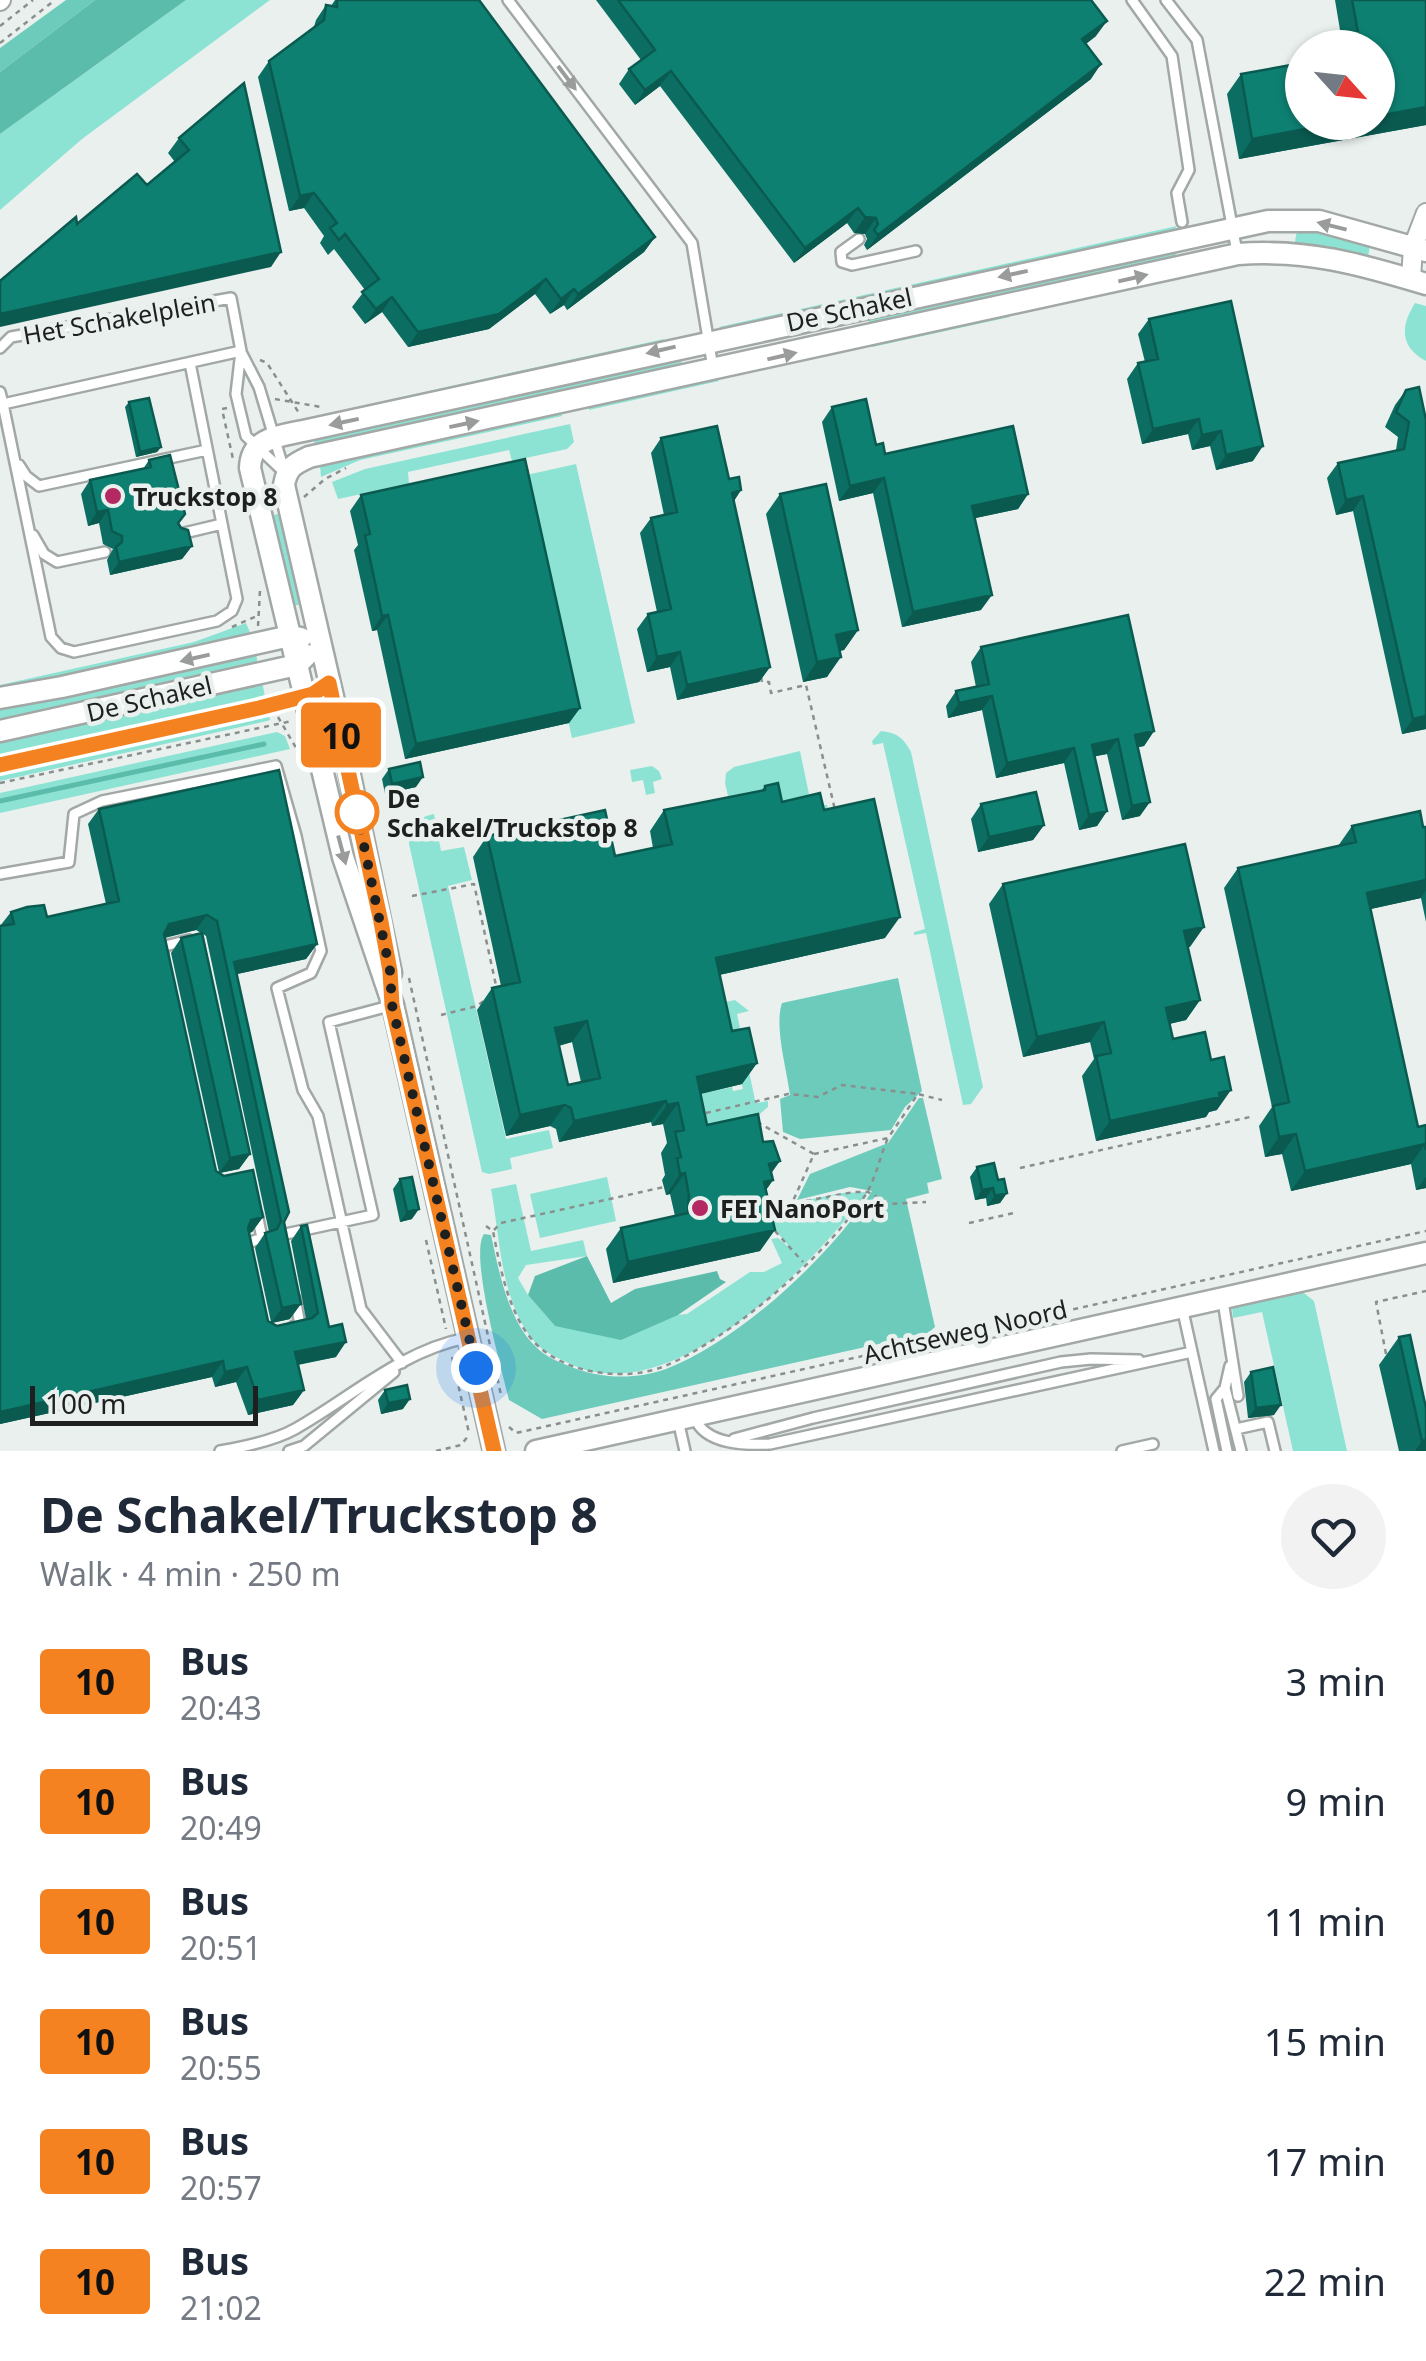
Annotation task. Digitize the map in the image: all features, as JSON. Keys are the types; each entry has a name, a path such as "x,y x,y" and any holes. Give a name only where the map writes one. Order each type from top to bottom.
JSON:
{"street":[{"path":"1418,280 1426,213"},
{"name":"De Schakel","path":"264,442 708,340 1268,220 1319,222 1420,249"},
{"name":"De Schakel","path":"286,474 294,464 310,457 1238,254 1276,251 1335,258 1418,280"},
{"path":"264,442 250,454 250,468 343,856 392,1005 458,1340 494,1451"},
{"path":"286,474 284,484 319,643 354,764 390,971 392,1005"},
{"name":"De Schakel","path":"0,698 290,636 319,643"},
{"path":"297,665 319,643"},
{"name":"De Schakel","path":"0,731 297,665"},
{"name":"Achtseweg Noord","path":"536,1451 1426,1253"}],"lane":[{"path":"508,0 692,243 714,371"},
{"path":"1132,0 1172,56 1188,170 1176,193 1182,222"},
{"path":"1166,0 1197,40 1238,254"},
{"path":"858,238 841,252 842,262 852,265 916,250"},
{"name":"Het Schakelplein","path":"0,348 11,337 231,298 240,352"},
{"path":"240,352 259,387 264,442 286,474"},
{"path":"240,352 236,394 246,436 264,442 286,474"},
{"path":"1,405 240,352"},
{"path":"0,392 52,638 61,648 74,652 218,621 232,611 237,599 190,363"},
{"path":"13,454 26,476 40,486 208,450"},
{"path":"177,535 222,524"},
{"path":"29,529 44,554 57,562 105,552"},
{"name":"De Schakel","path":"0,765 274,704 306,707 313,694 329,683"},
{"path":"0,874 69,862 74,814 102,802 276,766 296,836 320,951 310,973 277,988 303,1090 318,1116 361,1309 404,1362"},
{"path":"165,965 161,947 198,938"},
{"path":"249,1260 245,1242 373,1215 329,1022 392,1005"},
{"path":"256,1207 262,1238"},
{"path":"282,1235 285,1253"},
{"path":"282,1329 300,1325 293,1289"},
{"path":"1222,1298 1233,1353 1225,1388 1216,1399 1227,1451"},
{"path":"1182,1307 1214,1451"},
{"path":"220,1451 291,1432 379,1374 458,1340"},
{"path":"686,1417 721,1439 754,1444 790,1441 1192,1352"},
{"path":"721,1439 740,1438 1061,1362 1153,1360"},
{"path":"289,1451 304,1446 404,1362"},
{"path":"1231,1362 1238,1396"},
{"path":"1225,1388 1241,1451"},
{"path":"685,1451 686,1417"},
{"path":"1236,1429 1268,1422 1274,1451"},
{"path":"1122,1451 1153,1444"}],"path":[{"path":"0,26 33,0"},
{"path":"0,43 55,0"},
{"path":"288,504 301,501 324,479 360,463"},
{"path":"758,664 762,682 769,682 771,693 806,686 836,814"},
{"path":"274,704 304,765"},
{"name":"De Schakel","path":"0,783 281,724 306,707"},
{"path":"412,896 474,884 499,996 441,1015"},
{"path":"408,972 503,1406"},
{"path":"704,1113 788,1094 818,1097 842,1084 942,1100"},
{"path":"486,1226 493,1231 501,1272 520,1321 534,1342 549,1354 580,1368 612,1374 640,1373 665,1366 745,1318 838,1230 868,1192 888,1138 918,1094"},
{"path":"1020,1168 1250,1117"},
{"path":"756,1121 814,1154 888,1138"},
{"path":"792,1203 814,1154"},
{"path":"493,1231 501,1224 664,1187"},
{"path":"759,1210 842,1193 868,1192 890,1204 926,1202"},
{"path":"969,1223 1014,1213"},
{"path":"768,1221 805,1264"},
{"path":"424,1230 458,1340 469,1434"},
{"name":"Achtseweg Noord","path":"508,1425 516,1432 1426,1231"},
{"path":"1387,1358 1376,1302 1426,1291"}],"shaded area":[{"path":"66,0 95,0 0,72 0,48"},
{"path":"95,0 186,0 0,134 0,72"},
{"path":"186,0 270,0 82,139 0,210 0,134"},
{"path":"1177,226 1174,230 724,330 719,327"},
{"path":"1297,230 1370,245 1368,257 1295,242"},
{"path":"1174,247 1177,260 869,324 868,317"},
{"path":"1415,303 1426,306 1426,361 1411,349 1405,336"},
{"path":"1007,314 1010,317 872,347 871,344"},
{"path":"664,339 662,343 369,408 366,405"},
{"path":"680,359 682,365 316,450 313,437"},
{"path":"715,378 719,381 589,410 588,406"},
{"path":"561,412 562,416 360,460 321,477 320,465"},
{"path":"570,424 574,442 567,449 512,461 509,450 408,472 409,484 338,499 332,482 365,469"},
{"path":"576,464 635,723 572,738 513,478"},
{"path":"282,513 302,604 289,607 269,516"},
{"path":"246,623 252,637 43,683 1,688 0,685 194,642"},
{"path":"256,653 258,665 0,723 0,709"},
{"path":"262,681 265,697 0,757 0,739"},
{"path":"269,714 267,721 0,781 0,773"},
{"path":"881,731 899,737 911,752 983,1087 971,1104 963,1105 926,933 914,935 925,929 883,743 873,745 872,741"},
{"path":"277,732 285,736 290,749 0,813 0,793"},
{"path":"800,751 811,804 827,805 830,821 732,813 726,773 734,767"},
{"path":"652,766 662,779 653,782 655,793 646,795 643,780 632,782 630,770"},
{"path":"434,814 441,851 464,847 472,880 448,886 506,1139 549,1130 553,1148 510,1158 512,1169 489,1174 482,1172 409,844 414,824"},
{"path":"898,978 922,1091 905,1107 891,1130 800,1139 783,1132 780,1099 790,1095 780,1036 782,1003"},
{"path":"735,1000 749,1011 737,1014 755,1100 768,1101 768,1107 755,1118 690,1131 682,1098 732,1087 733,1091 743,1089 723,1009 726,1002"},
{"path":"919,1098 923,1098 942,1179 927,1183 929,1193 906,1199 935,1327 928,1333 542,1419 509,1400 483,1288 480,1246 484,1234 491,1235 506,1295 518,1323 544,1353 605,1376 642,1375 666,1369 723,1339 808,1269 872,1191 850,1187 797,1200 810,1174 888,1143"},
{"path":"607,1177 616,1221 540,1238 530,1194"},
{"path":"516,1184 531,1251 583,1240 587,1256 526,1265 518,1278 555,1326 687,1314 750,1272 764,1272 782,1263 771,1239 778,1238 791,1249 759,1210 841,1193 868,1192 812,1257 736,1324 695,1350 652,1368 610,1373 570,1364 550,1354 536,1344 521,1322 507,1286 491,1189"},
{"path":"587,1256 611,1303 635,1289 717,1271 726,1282 678,1315 621,1340 555,1326 528,1295 535,1276"},
{"path":"1300,1290 1314,1301 1347,1451 1293,1451 1262,1312 1233,1318 1232,1306"}],"building":[{"path":"337,0 479,0 655,237 578,294 574,289 561,299 546,279 499,314 418,332 392,297 376,309 362,292 379,279 345,234 339,240 330,228 337,223 314,193 300,196 269,61 324,20 326,5 337,7"},
{"path":"618,0 1091,0 1107,21 1082,39 1101,64 878,235 874,230 876,218 865,217 858,208 805,248 671,71 645,90 629,69 655,50"},
{"path":"1352,0 1426,0 1426,107 1395,113 1395,30 1358,30"},
{"path":"1285,66 1285,133 1252,139 1241,74"},
{"path":"244,83 281,252 0,314 0,281 76,217 77,224 137,174 147,185 189,150 179,138"},
{"path":"1231,301 1263,446 1226,455 1221,431 1202,435 1199,419 1153,429 1138,363 1158,359 1149,319"},
{"path":"1419,387 1426,420 1426,716 1413,719 1363,496 1346,500 1338,463 1404,449 1409,422 1396,412 1406,390"},
{"path":"149,398 161,447 140,452 129,402"},
{"path":"866,399 876,445 883,443 885,454 1013,426 1028,494 972,506 992,595 913,612 884,478 850,486 832,407"},
{"path":"717,426 729,479 739,477 741,490 732,493 770,667 687,685 680,652 657,657 648,614 671,609 651,518 677,512 661,438"},
{"path":"170,455 185,514 178,523 188,530 192,546 119,562 116,547 122,536 112,531 108,510 97,512 90,480 151,467 149,460"},
{"path":"525,459 580,708 416,744 388,615 382,616 361,495"},
{"path":"826,484 858,630 836,635 841,657 817,662 780,494"},
{"path":"1128,615 1154,731 1135,735 1150,802 1132,806 1118,739 1092,745 1107,811 1089,815 1074,748 1007,763 992,696 959,703 956,691 989,684 981,647"},
{"path":"420,762 423,777 392,784 389,769"},
{"path":"279,770 317,944 234,962 289,1212 284,1222 301,1304 282,1308 265,1233 277,1229 281,1221 217,921 207,915 169,924 164,934 216,1171 224,1176 253,1170 263,1217 251,1220 248,1228 268,1321 277,1326 318,1313 301,1226 307,1225 329,1327 342,1324 346,1342 295,1352 304,1390 258,1400 247,1367 225,1372 223,1361 0,1412 0,926 14,924 11,912 27,907 44,905 47,917 119,901 99,809"},
{"path":"778,783 782,802 820,793 824,810 874,799 900,917 716,958 732,1031 749,1028 757,1063 697,1077 707,1125 758,1114 763,1142 773,1141 780,1161 769,1164 773,1180 764,1182 775,1230 628,1262 621,1228 688,1213 685,1173 680,1174 677,1158 681,1157 675,1132 684,1130 678,1103 667,1105 666,1101 574,1121 571,1108 565,1105 520,1115 492,988 520,982 487,836 605,810 615,856 672,844 664,810 765,790 765,786","holes":["587,1021 600,1078 568,1085 555,1028"]},
{"path":"1036,792 1044,825 989,837 981,804"},
{"path":"1420,811 1426,827 1426,880 1367,893 1418,1127 1426,1125 1426,1150 1425,1144 1305,1171 1296,1134 1279,1137 1273,1106 1289,1102 1238,868 1356,842 1352,826"},
{"path":"1185,844 1204,927 1184,931 1200,1000 1166,1008 1173,1039 1205,1032 1211,1060 1224,1057 1231,1090 1219,1093 1220,1097 1110,1121 1096,1056 1111,1053 1104,1022 1037,1037 1003,884"},
{"path":"202,933 250,1154 230,1158 181,938"},
{"path":"994,1163 998,1180 1004,1179 1007,1193 995,1196 993,1188 982,1190 977,1167"},
{"path":"412,1177 419,1209 407,1212 400,1179"},
{"path":"1410,1335 1426,1408 1426,1440 1422,1441 1399,1337"},
{"path":"1273,1367 1281,1405 1256,1408 1251,1372"},
{"path":"407,1385 410,1399 388,1403 385,1390"}],"waterway":[{"path":"0,801 264,744"}],"bus line":[{"name":"10","path":"0,765 259,708 313,694 329,683 381,922 392,1005 494,1451"}],"place":[{"name":"Truckstop 8","path":"113,496"},
{"name":"De Schakel/Truckstop 8","path":"357,812"},
{"name":"FEI NanoPort","path":"700,1208"}],"route":[{"path":"357,812 390,971 392,1005 476,1368"}]}
